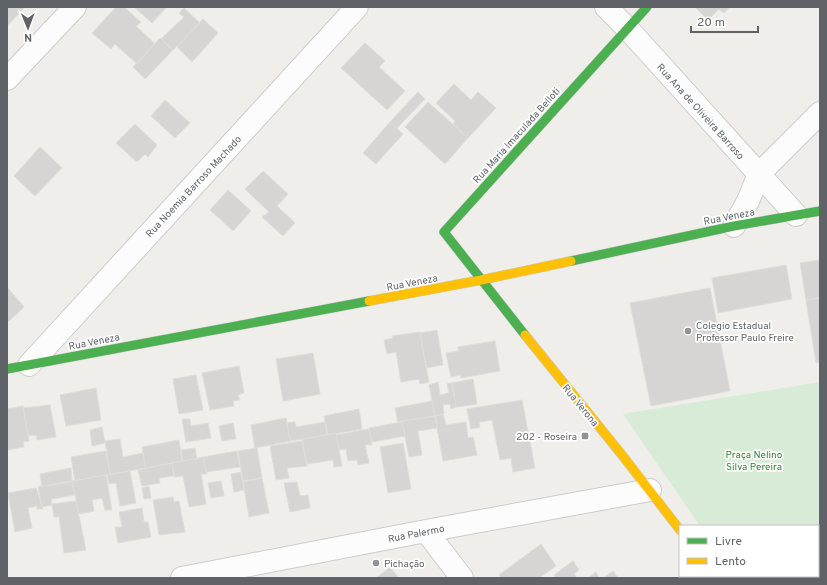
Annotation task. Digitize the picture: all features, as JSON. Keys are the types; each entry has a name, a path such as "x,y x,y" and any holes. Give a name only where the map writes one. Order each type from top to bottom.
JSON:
{"street":[{"path":"7,79 75,7"},
{"name":"Rua Noemia Barroso Machado","path":"29,364 357,7"},
{"name":"Rua Ana de Oliveira Barroso","path":"606,7 627,28 796,215"},
{"name":"Rua Maria Imaculada Belloti","path":"481,280 444,232 647,7"},
{"path":"734,226 748,201 759,174 820,113"},
{"name":"Rua Veneza","path":"7,369 481,280 734,226 820,211"},
{"name":"Rua Verona","path":"481,280 650,490 679,529"},
{"name":"Rua Palermo","path":"188,577 650,490"},
{"path":"426,531 462,578"}],"green space":[{"name":"Praça Nelino Silva Pereira","path":"820,382 820,578 736,578 735,577 819,577 819,525 699,525 623,414"}],"building":[{"path":"7,7 24,8 7,26"},
{"path":"116,7 124,7 141,22 136,26 155,44 137,64 115,44 111,49 92,33"},
{"path":"134,7 165,7 166,8 152,23"},
{"path":"695,7 730,7 724,13 719,9 708,20"},
{"path":"184,8 200,23 173,50 161,39 184,17 179,13"},
{"path":"203,19 218,33 192,62 177,47"},
{"path":"160,38 173,50 145,79 133,67"},
{"path":"365,43 385,61 379,67 405,91 387,110 341,68"},
{"path":"454,84 471,100 478,92 496,108 468,138 453,124 455,121 436,103"},
{"path":"418,92 425,99 397,128 390,122"},
{"path":"165,100 190,123 175,138 151,116"},
{"path":"428,102 468,138 445,164 405,127"},
{"path":"390,122 403,134 376,164 363,153"},
{"path":"135,124 157,145 148,157 145,154 137,162 116,143"},
{"path":"40,147 62,168 35,196 14,176"},
{"path":"263,171 288,194 277,206 295,223 283,236 262,217 269,212 245,189"},
{"path":"228,190 251,211 233,231 210,210"},
{"path":"820,260 820,298 806,300 800,263"},
{"path":"786,265 792,299 718,313 712,278"},
{"path":"7,287 24,307 7,323"},
{"path":"710,288 730,391 651,406 630,303"},
{"path":"820,298 820,362 816,363 806,300"},
{"path":"437,330 443,365 426,368 420,333"},
{"path":"420,332 429,382 420,384 419,379 401,382 396,352 387,354 384,340 393,338 392,336"},
{"path":"495,341 500,371 461,378 460,375 451,377 446,353 459,351 458,347"},
{"path":"313,353 320,394 283,401 276,359"},
{"path":"239,366 244,393 238,395 240,400 233,401 234,406 210,410 202,373"},
{"path":"196,375 203,410 179,414 173,379"},
{"path":"473,379 477,404 456,407 452,383"},
{"path":"438,382 440,395 449,393 447,384 452,383 456,407 451,409 450,404 443,405 444,414 435,416 429,385"},
{"path":"96,388 101,420 66,426 60,395"},
{"path":"522,400 535,468 513,472 511,458 500,460 492,420 479,422 480,427 471,429 467,409"},
{"path":"432,401 435,416 398,422 395,408"},
{"path":"50,405 56,437 37,440 36,435 28,436 23,408"},
{"path":"23,406 29,441 23,442 24,447 7,450 7,409"},
{"path":"359,409 362,429 328,435 324,416"},
{"path":"443,414 446,425 466,422 468,438 473,437 477,455 443,461 436,416"},
{"path":"435,416 437,428 418,431 422,455 409,457 402,421"},
{"path":"286,418 290,441 255,448 251,425"},
{"path":"182,419 190,419 191,426 208,423 211,438 186,442"},
{"path":"295,422 296,427 325,422 327,435 290,441 287,423"},
{"path":"402,422 405,436 372,442 369,428"},
{"path":"233,423 236,439 222,441 219,426"},
{"path":"102,427 105,443 92,446 90,430"},
{"path":"369,429 372,445 365,445 369,463 358,465 357,460 348,461 346,449 339,450 336,435"},
{"path":"336,433 342,466 334,467 333,460 307,464 302,439"},
{"path":"120,439 123,457 143,453 146,468 110,474 105,441"},
{"path":"179,440 182,461 146,468 142,447"},
{"path":"302,441 307,466 287,468 289,478 276,480 270,446"},
{"path":"403,443 411,489 388,493 380,447"},
{"path":"195,448 197,459 183,461 181,450"},
{"path":"257,448 262,478 243,481 238,451"},
{"path":"106,451 110,474 75,481 71,457"},
{"path":"237,451 240,467 206,472 203,457"},
{"path":"203,457 207,474 201,474 206,504 189,507 183,476 175,477 172,463"},
{"path":"172,463 174,476 159,478 160,483 142,486 138,470"},
{"path":"71,468 72,481 42,486 40,474"},
{"path":"130,471 136,503 120,506 116,483 109,484 107,475"},
{"path":"241,472 244,490 234,492 231,474"},
{"path":"106,475 112,510 105,510 102,498 92,500 94,511 79,514 72,481"},
{"path":"262,478 269,513 249,517 243,482"},
{"path":"221,481 224,496 211,498 208,483"},
{"path":"72,482 75,495 51,499 52,505 42,507 38,487"},
{"path":"297,482 300,496 308,495 310,508 290,512 284,483"},
{"path":"149,486 151,498 144,499 142,488"},
{"path":"36,488 43,509 37,509 37,506 28,508 32,528 15,532 8,493"},
{"path":"173,497 174,502 179,501 185,532 159,535 153,500"},
{"path":"76,501 86,550 64,553 59,517 54,517 52,504"},
{"path":"142,508 144,522 148,522 151,537 118,543 115,527 122,527 119,512"},
{"path":"541,544 556,566 539,578 501,578 499,575"},
{"path":"573,561 579,570 574,574 577,578 556,578 554,575"},
{"path":"390,567 399,578 376,578"},
{"path":"613,571 618,578 603,578"},
{"path":"596,572 599,578 588,578"}],"traffic: fast":[{"path":"525,335 444,232 647,7"},
{"path":"571,261 734,226 820,211"},
{"path":"7,369 369,301"}],"traffic: slow":[{"path":"369,301 571,261"},
{"path":"525,335 622,455 679,529"}],"place":[{"name":"Colegio Estadual Professor Paulo Freire","path":"688,331"},
{"name":"202 - Roseira","path":"585,436"},
{"name":"Pichação","path":"376,563"}]}
